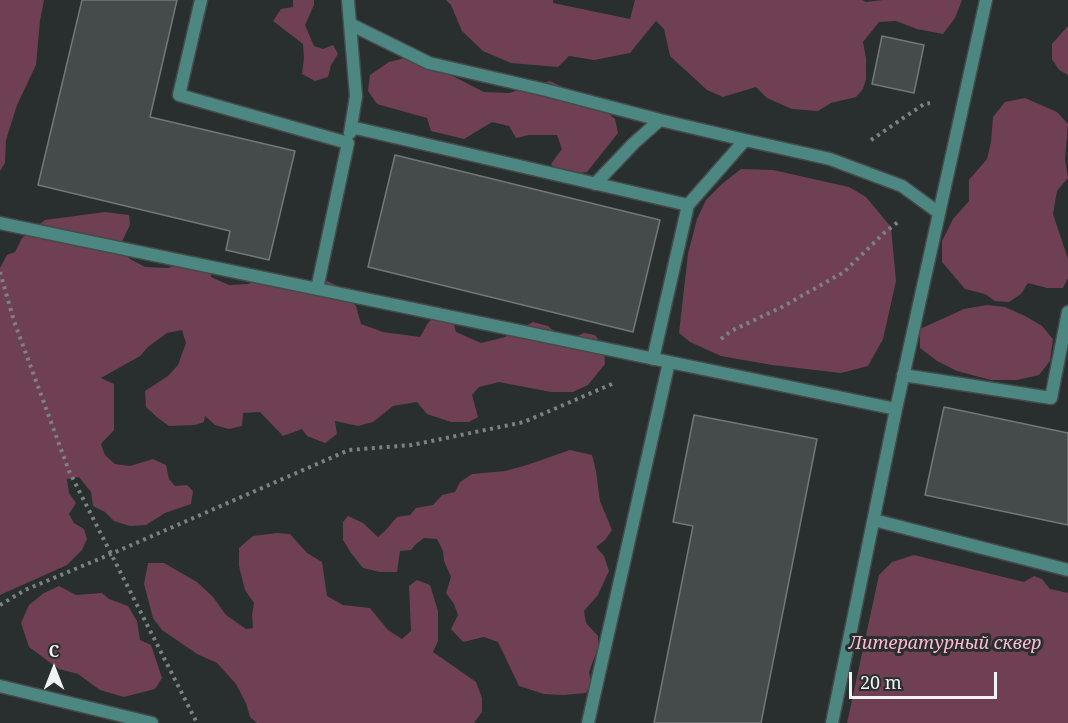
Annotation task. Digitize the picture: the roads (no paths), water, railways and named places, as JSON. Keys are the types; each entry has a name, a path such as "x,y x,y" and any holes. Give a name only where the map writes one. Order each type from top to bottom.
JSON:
{"lane":[{"path":"201,0 179,95 348,143"},
{"path":"317,289 356,96 348,0"},
{"path":"832,723 903,375 986,0"},
{"path":"350,24 429,63 830,159 902,186 939,213"},
{"path":"595,184 634,143 660,120"},
{"path":"351,127 688,205"},
{"path":"653,359 688,205 745,140"},
{"path":"0,223 896,409"},
{"path":"903,375 1051,398 1068,312"},
{"path":"588,723 669,362"},
{"path":"874,520 1068,570"},
{"path":"0,686 152,723"}],"park label":[{"name":"Литературный сквер","path":"945,644"}]}
